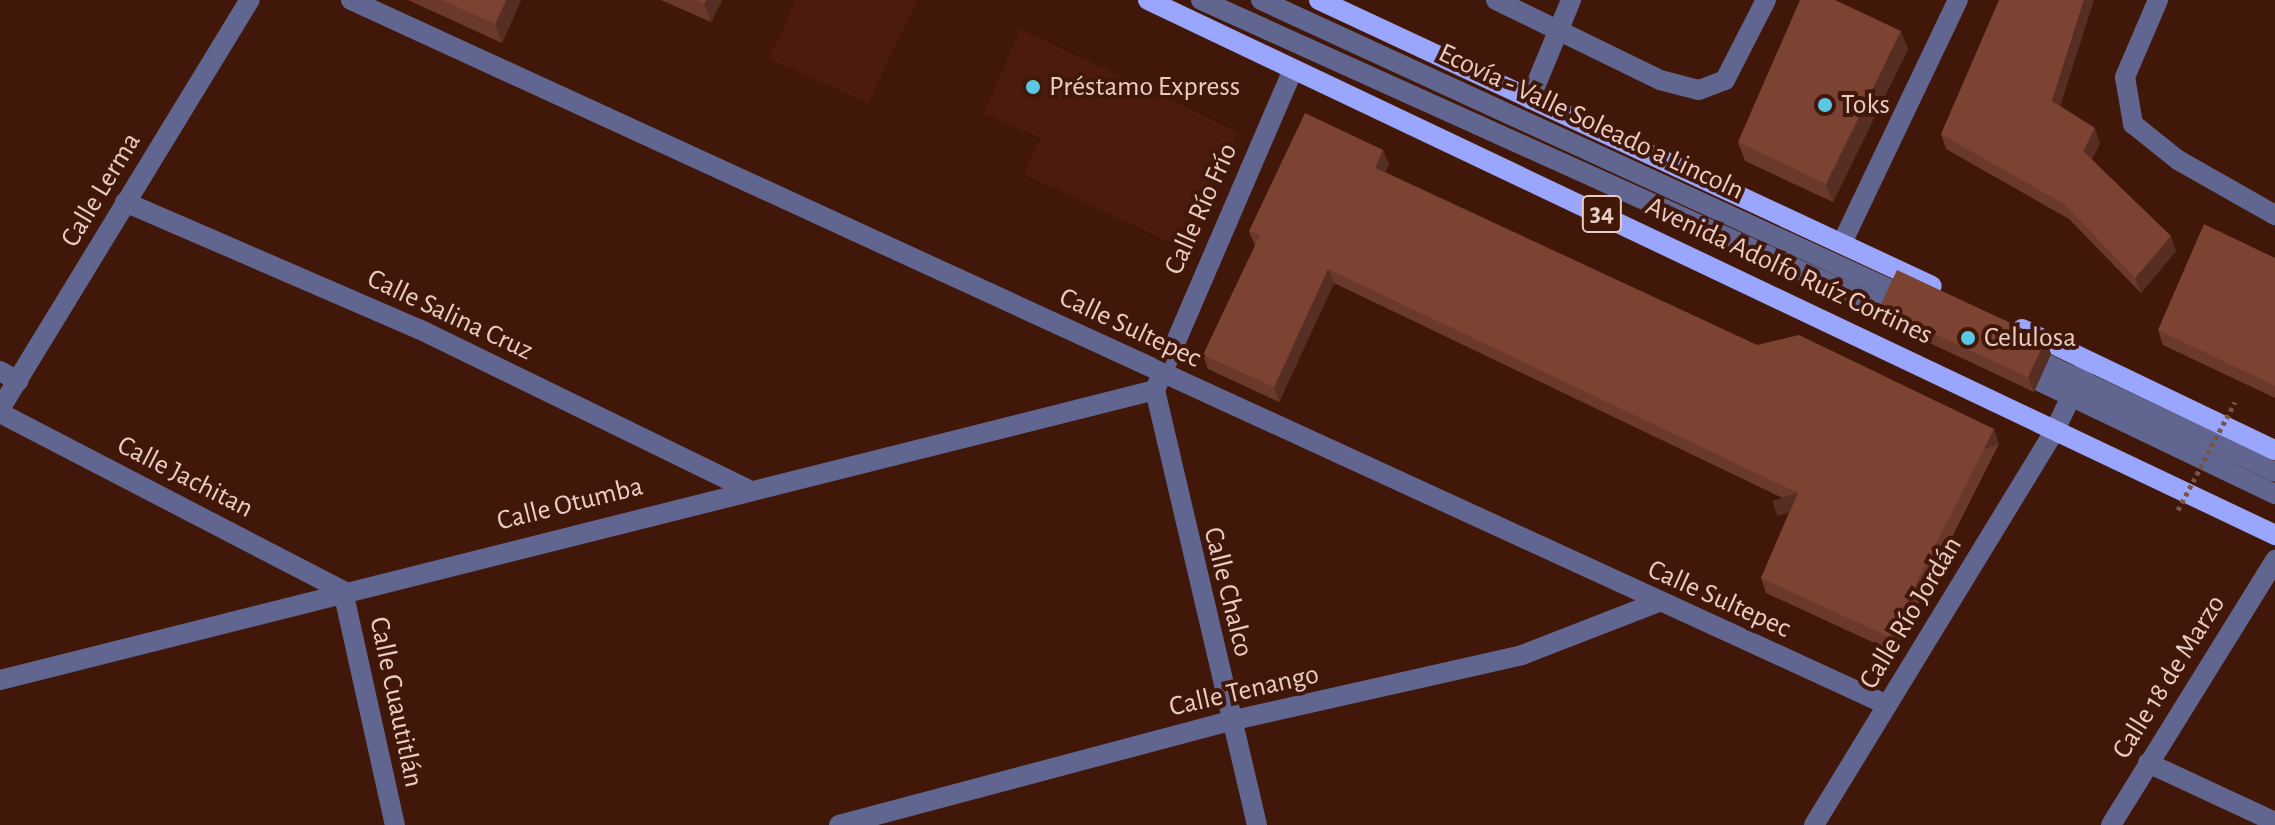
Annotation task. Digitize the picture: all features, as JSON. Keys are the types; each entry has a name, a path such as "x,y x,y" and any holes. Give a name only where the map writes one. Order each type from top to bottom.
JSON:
{"main road":[{"name":"Avenida Adolfo Ruíz Cortines","path":"1148,0 2275,535"},
{"name":"Avenida Adolfo Ruíz Cortines","path":"1319,0 1952,295"},
{"path":"2006,322 2080,379 2275,450"}],"street":[{"name":"Calle Lerma","path":"0,411 9,376 125,202 250,0"},
{"name":"Calle Sultepec","path":"351,0 1157,381 1887,705"},
{"name":"Ecovía - Valle Soleado a Lincoln","path":"1201,0 1894,302 1261,0"},
{"path":"1496,0 1660,80 1699,90 1725,80 1766,0"},
{"path":"1530,99 1571,0"},
{"path":"1842,243 1958,0"},
{"path":"2158,0 2125,77 2133,124 2160,148 2275,215"},
{"name":"Calle Río Frío","path":"1157,381 1293,69"},
{"name":"Calle Salina Cruz","path":"125,202 419,329 747,489"},
{"path":"2043,372 2080,379 2275,472"},
{"path":"2080,379 2275,494"},
{"name":"Calle Río Jordán","path":"1814,825 2055,430 2080,379"},
{"name":"Calle Otumba","path":"0,680 1157,381"},
{"name":"Calle Chalco","path":"1157,381 1230,721 1257,825"},
{"name":"Calle Jachitan","path":"0,411 343,591"},
{"name":"Calle 18 de Marzo","path":"2111,825 2275,560"},
{"name":"Calle Cuautitlán","path":"343,591 395,825"},
{"name":"Calle Tenango","path":"839,825 1230,721 1522,655 1656,603"},
{"path":"2148,763 2275,822"}],"path":[{"path":"2178,510 2235,402"}],"shaded area":[{"path":"796,0 918,0 868,103 769,59"},
{"path":"1020,29 1238,132 1184,249 1024,174 1041,138 984,114"}],"building":[{"path":"442,0 506,0 495,24"},
{"name":"Toks","path":"1800,0 1835,0 1901,31 1826,184 1738,142"},
{"path":"1999,0 2084,0 2052,101 2095,128 2083,151 2171,236 2135,278 2064,204 1941,134"},
{"path":"1305,113 1383,150 1375,168 1757,345 1799,335 1994,429 1889,637 1761,578 1798,493 1328,269 1274,387 1203,355 1260,235 1249,231"},
{"path":"2204,224 2275,258 2275,386 2158,330"},
{"name":"Celulosa","path":"1897,270 2046,339 2028,377 1879,308"}],"place":[{"name":"Préstamo Express","path":"1033,87"},
{"name":"Toks","path":"1825,105"},
{"name":"Celulosa","path":"1968,338"}]}
